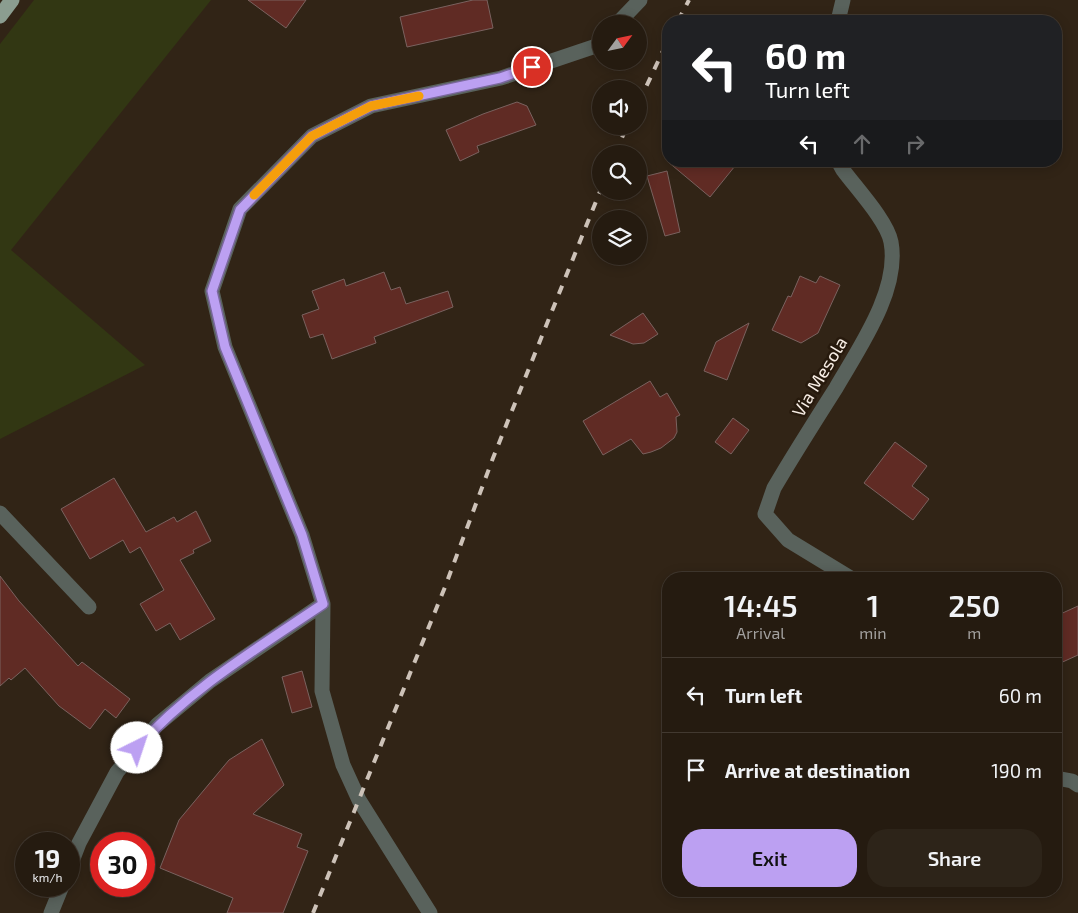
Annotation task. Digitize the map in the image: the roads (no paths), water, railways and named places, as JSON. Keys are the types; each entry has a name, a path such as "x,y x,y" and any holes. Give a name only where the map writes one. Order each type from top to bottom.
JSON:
{"main road":[{"path":"0,16 12,0"}],"street":[{"path":"626,15 640,0"},
{"path":"840,15 844,0"},
{"path":"430,913 359,800 343,765 322,691 323,604 302,535 225,347 212,291 240,210 312,136 371,106 500,78 592,47"},
{"name":"Via Mesola","path":"841,167 883,223 891,241 892,263 888,283 873,325 774,488 765,514 788,540 841,572"},
{"path":"0,513 89,607"},
{"path":"80,841 117,772 158,725 210,682 323,604"},
{"path":"1062,779 1078,784"},
{"path":"51,913 58,897"}],"railway":[{"path":"681,15 689,0"},
{"path":"647,85 662,53"},
{"path":"619,145 623,135"},
{"path":"313,913 445,587 493,458 597,200"}]}
